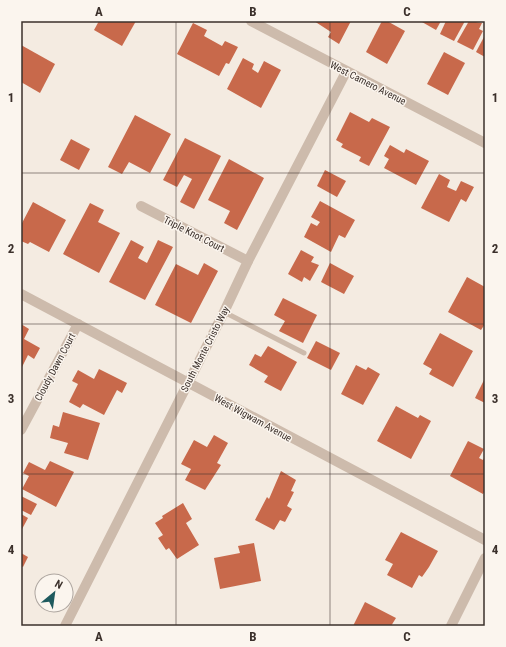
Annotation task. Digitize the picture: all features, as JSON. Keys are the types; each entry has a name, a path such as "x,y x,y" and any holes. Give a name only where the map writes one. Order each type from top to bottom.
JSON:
{"street":[{"name":"West Camero Avenue","path":"251,21 346,72 485,143"},
{"name":"South Monte Cristo Way","path":"65,626 224,312 248,261 346,72"},
{"name":"Triple Knot Court","path":"141,206 248,261"},
{"name":"West Wigwam Avenue","path":"21,294 188,382 270,428 485,540"},
{"name":"Cloudy Dawn Court","path":"21,430 78,324"},
{"path":"451,626 485,558"}],"lane":[{"path":"224,312 304,353"}],"building":[{"path":"99,21 136,21 122,46 94,30"},
{"path":"314,21 351,21 339,44 328,37 331,32"},
{"path":"382,21 387,21 405,31 387,64 366,52"},
{"path":"441,21 436,30 422,22"},
{"path":"446,21 465,21 454,41 440,34"},
{"path":"469,21 482,23 479,29 483,31 473,50 457,42"},
{"path":"193,23 207,30 204,36 222,46 225,41 238,47 229,64 226,63 219,76 177,54"},
{"path":"485,35 485,57 476,52"},
{"path":"21,45 55,64 40,93 21,82"},
{"path":"444,52 465,63 448,95 427,84"},
{"path":"243,58 254,64 252,69 258,73 264,61 281,70 261,108 227,89"},
{"path":"350,112 369,122 372,118 390,127 369,166 359,161 361,157 341,147 343,144 336,140"},
{"path":"135,115 171,134 150,173 129,162 122,174 108,167"},
{"path":"185,138 221,156 194,209 180,202 192,179 184,175 177,187 163,180"},
{"path":"71,139 90,149 79,170 60,160"},
{"path":"390,145 404,153 406,149 429,161 416,185 384,168 389,159 384,156"},
{"path":"229,159 264,178 237,230 224,223 230,211 208,200"},
{"path":"325,170 346,181 337,197 317,186"},
{"path":"439,174 450,180 447,187 456,191 461,181 474,187 466,202 461,199 449,222 421,208"},
{"path":"320,201 355,220 345,238 339,235 331,252 304,237 311,223 317,226 320,222 311,217"},
{"path":"33,202 66,220 49,252 30,242 28,244 21,241 21,225"},
{"path":"90,203 104,210 98,222 120,233 99,273 63,254"},
{"path":"131,240 144,247 138,258 147,263 158,240 173,247 145,300 109,282"},
{"path":"301,250 314,257 311,262 319,265 310,281 304,277 302,282 288,274"},
{"path":"204,263 218,271 191,323 155,305 176,264 198,275"},
{"path":"330,263 354,276 344,294 321,282"},
{"path":"467,277 485,287 485,324 481,330 448,312"},
{"path":"283,298 317,315 303,343 279,331 285,321 274,315"},
{"path":"21,324 29,329 24,339 40,348 34,359 28,355 21,369"},
{"path":"440,333 473,351 453,387 429,374 432,369 423,364"},
{"path":"316,341 340,353 331,370 307,358"},
{"path":"268,346 297,362 281,391 264,382 268,376 249,365 255,354 261,357"},
{"path":"356,365 366,370 368,367 380,374 363,405 341,394"},
{"path":"99,369 127,383 122,393 117,390 104,415 83,404 80,408 69,402 78,384 72,381 78,370 94,379"},
{"path":"485,378 485,403 475,398"},
{"path":"396,406 418,418 420,415 431,421 411,459 377,441"},
{"path":"63,412 100,423 88,460 64,453 68,443 50,438 53,425 59,427"},
{"path":"214,435 228,443 217,463 221,465 205,490 185,480 191,469 181,464 194,440 207,447"},
{"path":"468,441 484,449 479,458 483,460 485,456 485,491 483,494 450,476"},
{"path":"50,461 74,472 56,507 22,489 29,476 23,473 29,462 45,470"},
{"path":"281,471 296,480 291,491 294,492 287,506 292,509 285,522 280,520 274,530 255,520 267,497 269,499"},
{"path":"21,496 37,504 31,515 21,510"},
{"path":"183,503 192,519 186,523 199,545 177,559 169,548 166,550 158,538 163,535 155,523 163,518 162,516"},
{"path":"21,514 28,518 21,531"},
{"path":"401,532 438,551 422,577 419,575 412,588 387,575 393,564 385,560"},
{"path":"254,543 261,581 220,589 214,558 240,553 238,546"},
{"path":"21,553 28,557 23,567 21,566"},
{"path":"365,602 396,618 391,626 353,626"}]}
